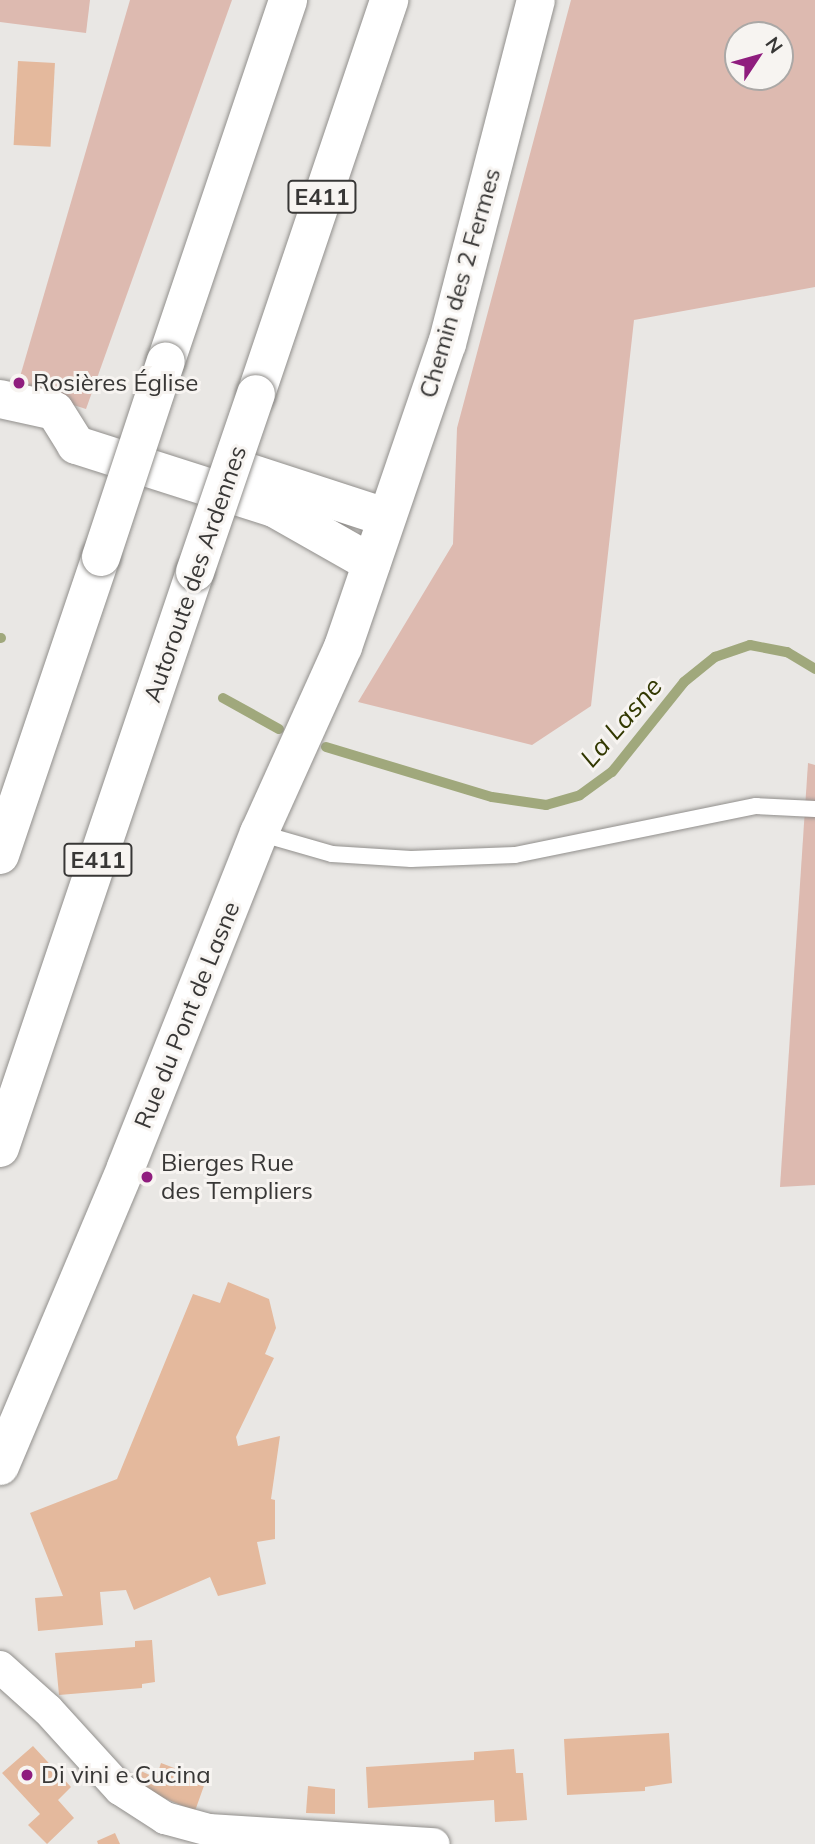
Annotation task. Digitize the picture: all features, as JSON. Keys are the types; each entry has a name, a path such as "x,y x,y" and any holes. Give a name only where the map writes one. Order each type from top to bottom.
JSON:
{"main road":[{"path":"0,855 288,0"},
{"name":"Autoroute des Ardennes","path":"0,1148 388,0"},
{"name":"Chemin des 2 Fermes","path":"371,563 447,344 536,0"},
{"path":"0,399 55,411 385,517"},
{"path":"55,411 76,445 274,508 371,563"},
{"name":"Rue du Pont de Lasne","path":"0,1465 126,1167 259,833 342,647 371,563"}],"street":[{"path":"0,1667 48,1710 121,1788 165,1818 209,1830 434,1844"}],"lane":[{"path":"259,833 332,855 411,859 515,855 756,806 815,809"}],"shaded area":[{"path":"0,0 90,0 86,33 0,22"},
{"path":"130,0 232,0 86,409 17,387"},
{"path":"571,0 815,0 815,287 634,320 591,706 532,745 358,702 453,544 457,428"},
{"path":"808,763 815,765 815,1185 780,1187"}],"building":[{"path":"18,61 55,63 51,147 14,145"},
{"path":"228,1282 269,1299 276,1328 265,1354 274,1358 236,1437 238,1446 280,1436 271,1499 275,1500 275,1539 257,1542 266,1584 218,1596 210,1577 134,1610 126,1590 100,1592 103,1625 38,1631 35,1598 63,1596 30,1513 117,1479 193,1294 220,1303"},
{"path":"152,1640 155,1682 142,1684 142,1688 59,1695 55,1653 135,1647 135,1641"},
{"path":"669,1733 672,1783 645,1787 645,1791 567,1795 564,1739"},
{"path":"33,1746 71,1787 58,1800 74,1818 47,1844 28,1825 40,1814 2,1773"},
{"path":"514,1749 516,1773 523,1773 527,1820 495,1822 494,1800 368,1808 366,1767 474,1760 474,1752"},
{"path":"161,1763 206,1780 195,1811 133,1785 141,1771 156,1778"},
{"path":"308,1786 335,1789 335,1814 306,1813"},
{"path":"115,1833 120,1844 98,1844 97,1841"}],"waterway":[{"name":"La Lasne","path":"326,747 492,797 546,805 580,795 612,772 684,682 715,657 750,645 787,652 815,669"},
{"name":"La Lasne","path":"223,698 279,729"}],"place":[{"name":"Rosières Église","path":"19,383"},
{"name":"Bierges Rue des Templiers","path":"147,1177"},
{"name":"Di vini e Cucina","path":"27,1775"}]}
